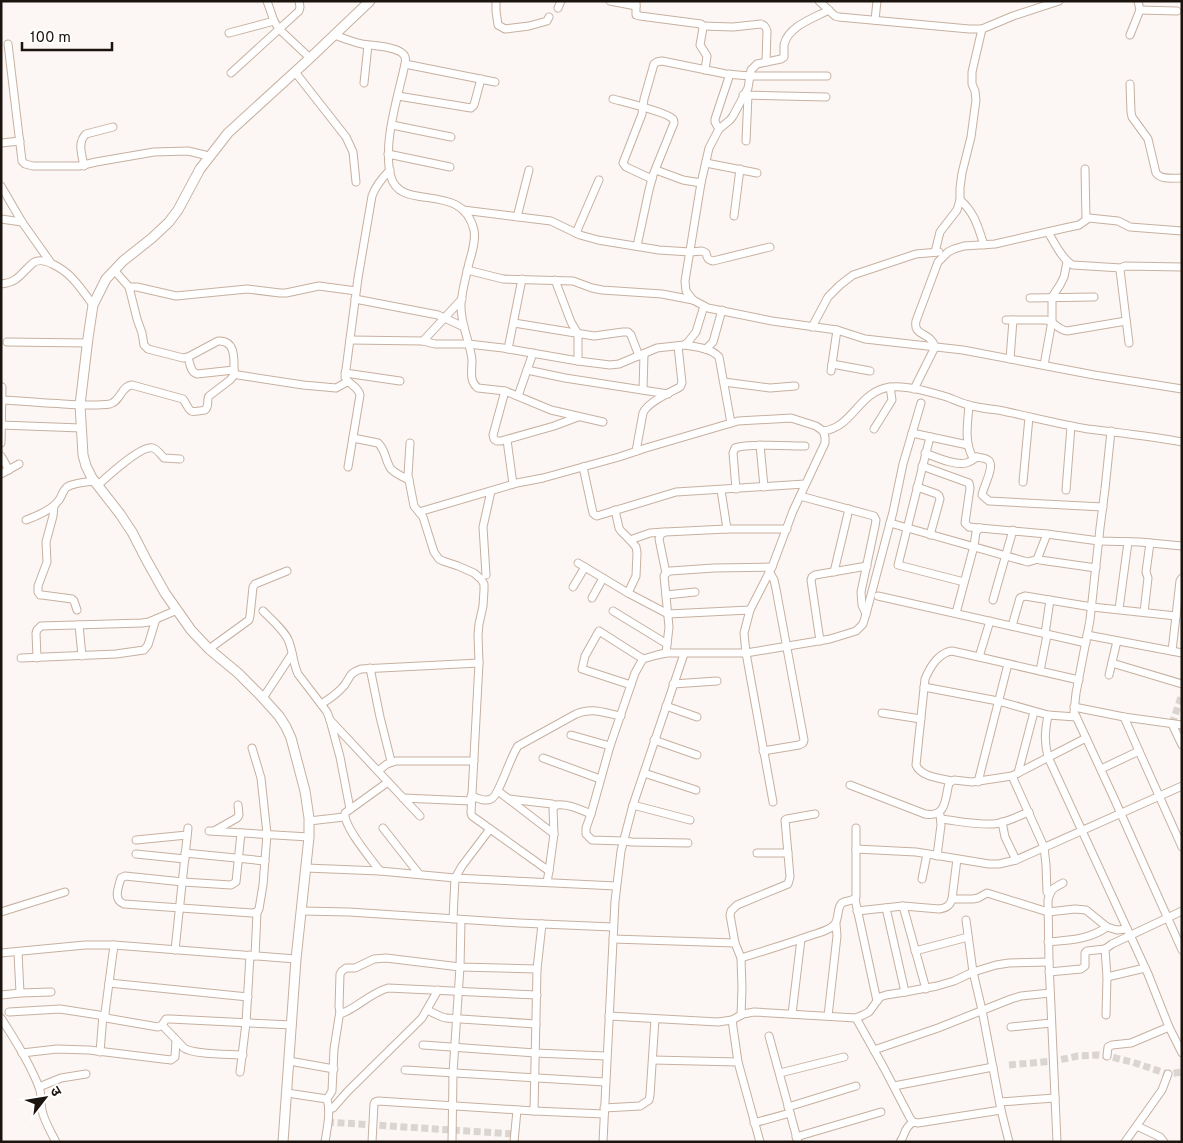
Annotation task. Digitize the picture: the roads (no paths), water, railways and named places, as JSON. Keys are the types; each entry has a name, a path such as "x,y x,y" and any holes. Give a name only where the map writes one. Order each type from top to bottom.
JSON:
{"street":[{"path":"267,1 279,29 310,58"},
{"path":"231,74 299,11 299,1"},
{"path":"283,1142 296,959 309,837 306,791 291,738 279,716 238,673 209,649 191,630 165,593 132,532 96,483 86,466 83,455 80,405 93,304 106,279 122,261 169,222 178,210 200,169 228,133 370,1"},
{"path":"496,1 498,25 505,29 529,26 547,21 549,17"},
{"path":"610,1 636,4 636,15 702,26 733,28 764,25 767,31 766,62"},
{"path":"875,20 876,1"},
{"path":"820,2 835,16 839,17 982,29 1013,16 1059,1"},
{"path":"1130,36 1140,10 1138,1"},
{"path":"746,141 746,96 751,70 758,64 784,57 784,44 790,34 798,26 829,10"},
{"path":"1140,10 1177,11"},
{"path":"229,33 274,21"},
{"path":"702,26 700,45 707,56 705,70"},
{"path":"935,252 940,232 957,210 960,200 962,173 971,137 976,100 972,84 972,72 982,29"},
{"path":"334,35 368,45 393,49 401,53 406,59 388,154 392,178 403,192 454,203 469,216 474,231 473,249 463,287 461,306 472,358 472,382 474,386 505,392 551,410 603,422"},
{"path":"8,44 22,161 25,164 33,166 84,166 96,162 154,152 188,152 210,156"},
{"path":"364,83 368,45"},
{"path":"652,180 623,163 642,114 642,107 654,64 662,61 705,70 750,76 827,76"},
{"path":"405,64 495,82"},
{"path":"295,72 346,136 352,152 356,182"},
{"path":"719,130 715,119 730,74"},
{"path":"398,96 471,108 474,106 481,79"},
{"path":"1130,84 1132,117 1148,139 1158,176 1182,178"},
{"path":"693,300 686,292 685,282 701,183 709,148 719,130 730,120 746,96"},
{"path":"746,96 826,97"},
{"path":"613,99 668,116 673,119 674,123 652,180 638,246"},
{"path":"392,125 452,137"},
{"path":"84,166 80,142 82,137 86,134 114,127"},
{"path":"1,143 20,141"},
{"path":"388,154 450,167"},
{"path":"706,163 756,173"},
{"path":"734,216 740,169"},
{"path":"1085,169 1086,219"},
{"path":"348,467 360,395 360,391 347,382 345,377 356,290 372,196 375,188 390,170"},
{"path":"517,217 529,170"},
{"path":"656,170 683,180 701,183"},
{"path":"576,233 599,180"},
{"path":"1,186 22,222 52,264"},
{"path":"960,200 974,215 984,245"},
{"path":"463,210 551,221 576,233 598,240 659,250 705,252 710,261 770,246"},
{"path":"914,389 935,347 930,337 919,332 915,326 938,262 948,252 964,246 995,244 1079,225 1086,219 1093,218 1118,221 1130,227 1182,231"},
{"path":"1,219 22,222"},
{"path":"1048,232 1067,262 1073,266 1121,268 1125,266 1182,267"},
{"path":"812,327 828,297 852,275 916,254 948,252"},
{"path":"1,284 17,279 33,263 42,260 69,275 93,304"},
{"path":"1044,365 1052,321 1052,297 1064,277 1067,262"},
{"path":"1121,268 1129,343"},
{"path":"2,400 80,405 111,404 119,399 126,387 132,385 183,399 189,410 193,412 206,410 209,396 230,380 235,372 234,353 228,342 218,342 183,358 148,349 144,345 129,287 114,270"},
{"path":"467,270 503,279 573,281 602,290 662,294 693,300 704,306 772,321 837,330 865,339 963,350 1182,389"},
{"path":"508,349 522,279"},
{"path":"555,280 578,334 578,361"},
{"path":"129,287 137,287 176,296 247,289 286,293 319,286 356,290"},
{"path":"1030,298 1094,297"},
{"path":"355,299 438,315 464,327"},
{"path":"423,341 462,299"},
{"path":"681,345 696,332 704,306"},
{"path":"706,349 713,342 722,310"},
{"path":"1010,359 1009,320 1052,321 1062,330 1067,331 1126,321"},
{"path":"514,322 594,336 628,332 642,355 643,390"},
{"path":"837,330 831,367 870,371"},
{"path":"350,340 468,344 610,365 618,364 657,348 681,345 706,349 719,357 731,423"},
{"path":"7,342 87,343"},
{"path":"636,451 645,409 649,404 680,387 682,383 681,345"},
{"path":"518,396 532,354"},
{"path":"188,357 192,370 198,374 235,372 294,384 336,388 347,382"},
{"path":"527,370 565,378 668,394"},
{"path":"345,373 400,381"},
{"path":"724,382 770,388 795,386"},
{"path":"1,443 2,387"},
{"path":"874,429 892,400 890,387"},
{"path":"823,431 839,426 871,394 879,389 890,387 914,389 969,405 1071,426 1182,442"},
{"path":"505,392 493,438 497,441 507,440 578,417"},
{"path":"688,843 592,840 586,834 586,828 610,746 640,664 643,659 666,653 746,653 837,638 856,631 863,624 866,614 890,523 903,464 921,403"},
{"path":"969,405 967,438 972,456 987,459 992,464 982,495 989,501 1103,507"},
{"path":"1024,482 1030,417"},
{"path":"420,512 491,490 619,457 731,423 751,419 791,418 816,426 823,431 825,443 750,610 744,629 746,653 773,802"},
{"path":"2,425 81,428"},
{"path":"1066,490 1071,426"},
{"path":"1110,431 1092,607 1074,712 1182,950"},
{"path":"912,433 968,444"},
{"path":"930,436 898,566 964,582"},
{"path":"353,438 381,445 392,470 409,480"},
{"path":"507,440 513,484"},
{"path":"410,443 408,475 414,506 423,517 434,552 439,559 474,573 481,578 484,584 483,606 478,635 479,663 471,814 549,871"},
{"path":"736,489 735,448 739,446 805,446"},
{"path":"760,446 764,487"},
{"path":"26,520 54,506 66,488 96,483 137,452 152,448 164,458 180,459"},
{"path":"926,453 963,464 977,458"},
{"path":"1,456 9,470"},
{"path":"1,474 19,464"},
{"path":"922,466 969,484 965,523 969,527 1014,530 1099,541 1182,546"},
{"path":"583,467 595,515 597,516 676,492 805,484"},
{"path":"917,487 940,496 930,535"},
{"path":"486,575 483,527 491,490"},
{"path":"721,490 727,529"},
{"path":"800,496 872,515 876,520 861,592 862,605 866,614"},
{"path":"54,506 46,542 47,562 38,586 38,592 40,595 72,599 77,610"},
{"path":"834,572 849,509"},
{"path":"615,510 621,532 636,547 637,553 637,573 628,593"},
{"path":"890,523 1028,562 1038,559 1096,568"},
{"path":"956,613 976,532 980,528"},
{"path":"630,540 650,533 727,529 787,529"},
{"path":"993,600 1014,530"},
{"path":"665,532 661,534 659,539 666,573 664,576 669,627 666,653"},
{"path":"1038,559 1047,534"},
{"path":"1119,609 1128,542"},
{"path":"1144,612 1150,543"},
{"path":"573,587 582,565 628,593 668,614 750,610"},
{"path":"820,641 810,580 815,575 867,566"},
{"path":"666,573 670,571 706,569 770,569"},
{"path":"763,751 798,746 804,740 776,589 770,569"},
{"path":"209,649 249,620 255,584 287,571"},
{"path":"592,598 603,578"},
{"path":"1172,651 1180,581 1182,578"},
{"path":"666,595 695,592"},
{"path":"878,596 1046,635 1117,641 1182,653"},
{"path":"1012,626 1022,596 1092,607 1176,616"},
{"path":"1040,671 1050,600"},
{"path":"37,658 36,633 39,628 142,623 177,610"},
{"path":"264,611 287,637 298,674 327,712 342,767 350,810"},
{"path":"612,611 667,644"},
{"path":"21,658 116,654 144,650 148,645 156,619"},
{"path":"979,657 990,621"},
{"path":"79,625 82,656"},
{"path":"631,685 582,669 585,656 599,632 643,659"},
{"path":"1109,675 1117,641"},
{"path":"1078,680 979,657 952,652 946,653 936,660 925,679 916,765 918,769 927,775 951,781 978,782 1015,774 1086,738"},
{"path":"263,698 292,654"},
{"path":"602,1142 613,927 616,886 623,841 654,740 684,654"},
{"path":"321,704 341,690 349,676 361,669 479,663"},
{"path":"1112,663 1182,684"},
{"path":"978,782 1008,664"},
{"path":"370,668 391,762"},
{"path":"673,684 717,681"},
{"path":"924,687 998,702 1048,715 1076,717"},
{"path":"666,706 697,717"},
{"path":"1074,707 1124,717 1182,725"},
{"path":"403,798 490,799 498,791 515,750 524,742 586,710 621,716"},
{"path":"1034,712 1015,774 1028,812 1044,847 1047,892"},
{"path":"882,713 921,719"},
{"path":"1048,715 1045,735 1048,757 1129,932 1182,1053"},
{"path":"1124,717 1159,796 1178,831 1182,847"},
{"path":"330,720 420,816"},
{"path":"1172,724 1182,745"},
{"path":"571,735 610,746"},
{"path":"654,740 697,755"},
{"path":"240,1072 257,912 263,885 267,834 261,778 252,748"},
{"path":"1101,769 1138,751"},
{"path":"544,758 600,779"},
{"path":"378,771 396,760 474,761"},
{"path":"644,773 696,790"},
{"path":"937,856 940,816 951,781"},
{"path":"344,817 345,813 388,782"},
{"path":"850,785 925,814 994,824 1028,812"},
{"path":"856,849 899,851 999,864 1016,860 1182,786"},
{"path":"498,791 554,834"},
{"path":"509,799 552,804"},
{"path":"547,882 554,834 553,809 556,805 561,804 591,814"},
{"path":"238,805 239,815 237,818 212,831 309,837"},
{"path":"633,806 690,820"},
{"path":"741,1016 742,958 735,944 730,916 731,911 737,905 788,884 790,877 785,820 815,814"},
{"path":"309,821 344,817"},
{"path":"344,817 349,829 380,871"},
{"path":"1002,822 1005,837 1016,860"},
{"path":"383,828 419,874"},
{"path":"856,828 855,899 877,1001"},
{"path":"452,1142 453,1073 460,966 455,878 490,829"},
{"path":"136,840 188,831 176,950"},
{"path":"241,833 236,882 234,884 182,882 125,876 121,878 117,898 119,902 124,904 180,909 257,912"},
{"path":"757,853 788,853"},
{"path":"136,854 238,858 265,861"},
{"path":"922,879 927,854"},
{"path":"857,911 903,906 944,908 950,904 952,899 957,859"},
{"path":"306,868 616,886"},
{"path":"1057,1142 1049,972 1048,900 1053,888 1063,883"},
{"path":"1,912 65,892"},
{"path":"952,899 974,899 987,893 1048,912 1086,910 1107,927 1129,932"},
{"path":"828,1016 837,936 836,924 842,904 855,899"},
{"path":"903,906 926,988"},
{"path":"886,908 905,992"},
{"path":"302,911 613,927"},
{"path":"1049,972 1082,969 1085,966 1085,953 1088,951 1105,949 1129,932 1182,911"},
{"path":"966,920 973,972 1009,1142"},
{"path":"534,1111 537,969 542,924"},
{"path":"742,958 830,929 836,924"},
{"path":"1048,942 1086,938 1107,927"},
{"path":"915,950 968,936"},
{"path":"613,939 735,944"},
{"path":"792,1014 802,939"},
{"path":"1,953 85,945 296,959"},
{"path":"100,1052 114,946"},
{"path":"1105,949 1108,976 1106,1015"},
{"path":"18,952 20,993"},
{"path":"330,1096 334,1069 334,1049 340,1011 340,974 346,968 360,966 374,959 386,958 460,966 537,969"},
{"path":"609,1016 718,1022 732,1020 754,1012 856,1018 869,1012 880,997 886,995 954,981 973,972 996,965 1049,962"},
{"path":"1108,976 1145,968"},
{"path":"109,983 248,997"},
{"path":"340,1011 343,1013 379,990 388,988 537,995"},
{"path":"328,1108 333,1108 348,1090 415,1025 427,1010 438,990"},
{"path":"1,995 51,992"},
{"path":"874,1050 1021,996 1050,993"},
{"path":"8,1012 60,1009 158,1027 166,1019 292,1025"},
{"path":"427,1010 442,1017 536,1024"},
{"path":"1,1018 22,1053 39,1087 43,1116 56,1142"},
{"path":"856,1018 913,1122 918,1123 1001,1110"},
{"path":"372,1142 374,1104 376,1102 534,1111 604,1111 640,1106 649,1100 650,1095 654,1019"},
{"path":"732,1020 738,1062 760,1142"},
{"path":"1011,1027 1051,1024"},
{"path":"162,1025 187,1050 242,1055"},
{"path":"1107,1056 1108,1048 1112,1045 1131,1043 1169,1027"},
{"path":"1174,1034 1182,1030"},
{"path":"769,1036 797,1139 881,1112"},
{"path":"22,1053 57,1049 171,1060 175,1057 176,1040"},
{"path":"423,1045 606,1056"},
{"path":"780,1073 844,1057"},
{"path":"653,1060 738,1062"},
{"path":"289,1061 334,1069"},
{"path":"894,1086 993,1067"},
{"path":"405,1070 605,1082"},
{"path":"39,1087 61,1078 86,1074"},
{"path":"1126,1142 1162,1090 1168,1074"},
{"path":"754,1123 856,1086"},
{"path":"287,1093 324,1098 329,1101 326,1142"},
{"path":"1000,1102 1055,1098"},
{"path":"514,1142 516,1110"},
{"path":"900,1142 905,1129 913,1122"},
{"path":"1137,1126 1160,1137 1164,1142"}],"tunnel":[{"path":"1172,724 1182,694"},
{"path":"1009,1065 1099,1055 1132,1062 1168,1074 1182,1072"},
{"path":"327,1122 514,1134"}]}
